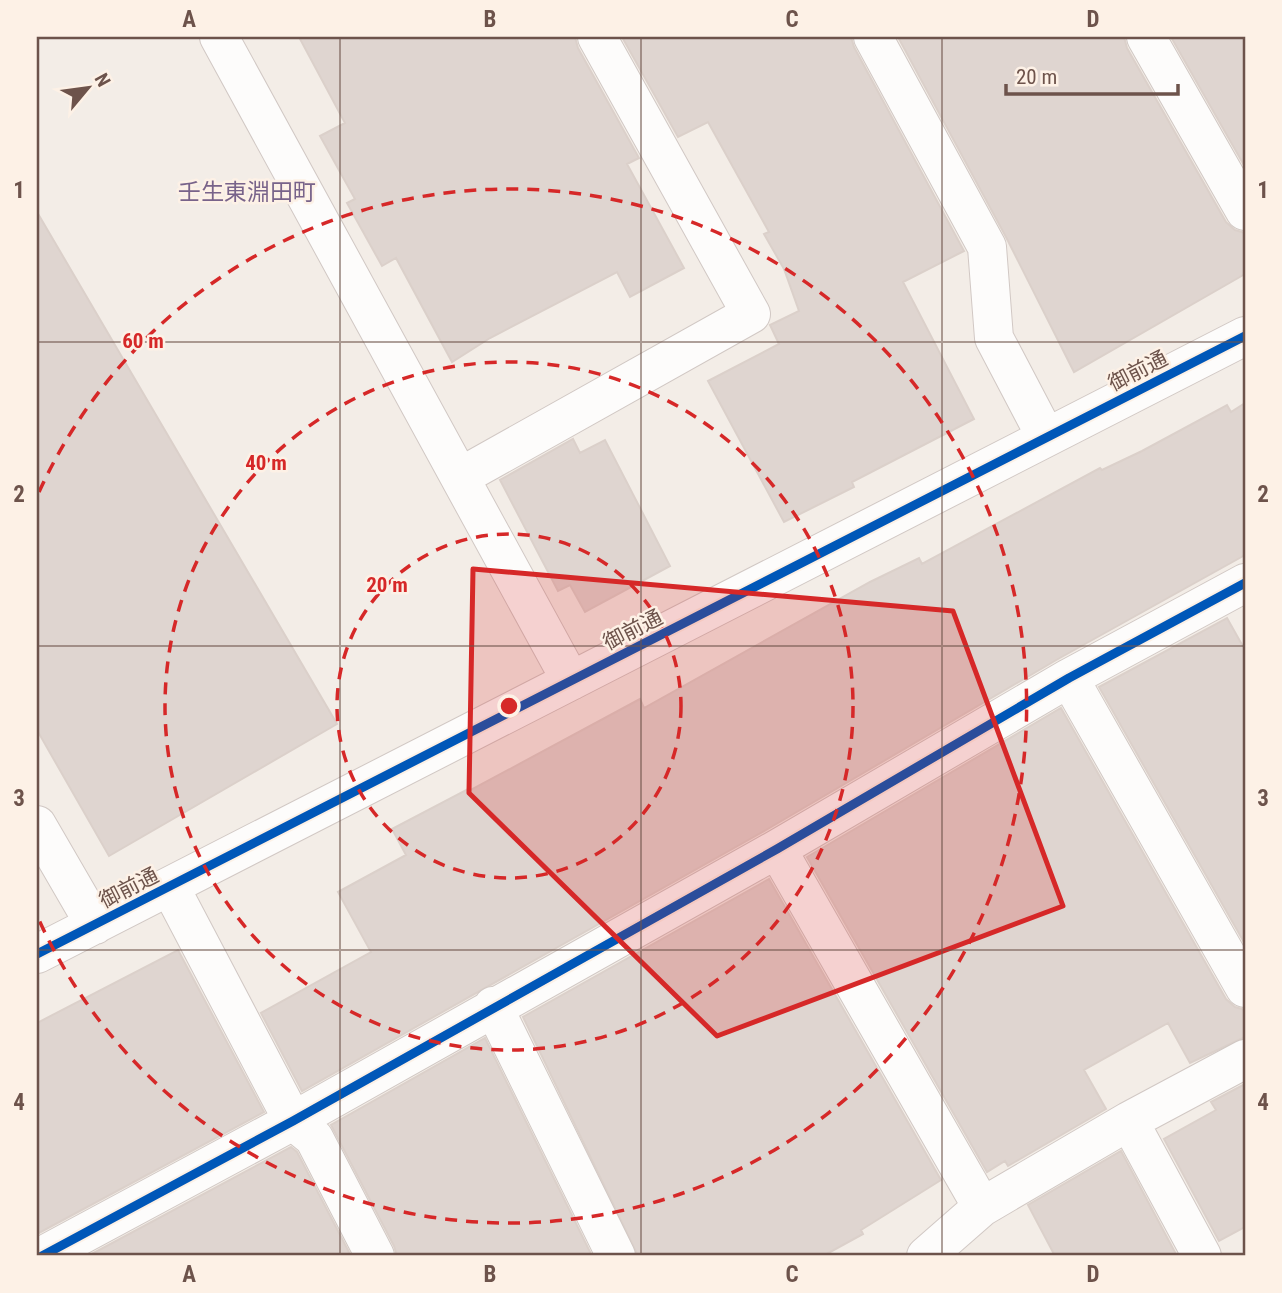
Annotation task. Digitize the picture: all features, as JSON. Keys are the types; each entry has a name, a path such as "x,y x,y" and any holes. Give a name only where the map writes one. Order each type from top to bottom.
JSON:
{"street":[{"path":"219,37 571,681"},
{"path":"460,477 751,314 597,37"},
{"path":"873,37 987,247 993,338 1046,437"},
{"path":"1146,37 1245,211"},
{"name":"御前通","path":"37,954 1245,336"},
{"path":"42,1256 95,1244 293,1121 777,849 1069,678 1241,596"},
{"path":"1069,678 1245,988"},
{"path":"37,825 95,925"},
{"path":"777,849 982,1207"},
{"path":"170,887 293,1121 314,1138 375,1256"},
{"path":"494,1006 615,1256"},
{"path":"926,1256 982,1207 1129,1121 1245,1059"},
{"path":"1129,1121 1202,1256"}],"highlighted area":[{"path":"473,569 953,611 1063,906 717,1036 469,793"}],"building":[{"path":"299,37 575,37 578,48 639,158 627,164 684,268 630,297 617,272 490,338 452,362 396,258 382,266 347,203 355,199 320,136 345,123"},
{"path":"622,37 851,37 964,251 903,282 974,419 852,482 854,487 784,522 708,381 779,344 770,325 799,311 784,269 764,234 769,232 708,122 678,137"},
{"path":"898,37 1124,37 1127,48 1226,222 1235,230 1245,233 1245,274 1074,372 1006,237"},
{"path":"1171,37 1245,37 1245,167"},
{"path":"37,212 337,724 109,856 37,730"},
{"path":"1245,403 1245,555 1058,659 766,830 302,1091 261,1013 371,952 338,892 406,855 392,829 640,699 644,708 870,582 919,558 922,564 1100,468 1102,470 1142,451 1227,405 1231,412"},
{"path":"573,439 580,453 605,440 670,566 585,612 570,585 558,591 500,480"},
{"path":"1227,618 1245,650 1245,944 1099,687"},
{"path":"1061,708 1226,999 1235,1007 1245,1010 1245,1037 1190,1063 1168,1023 1084,1070 1106,1109 1008,1166 1005,1161 987,1172 807,857"},
{"path":"769,879 941,1180 861,1230 863,1234 823,1256 638,1256 523,1017"},
{"path":"178,950 264,1112 37,1234 37,1023"},
{"path":"485,1038 592,1256 397,1256 331,1125"},
{"path":"1245,1084 1245,1227 1219,1241 1164,1139 1216,1110 1211,1102"},
{"path":"291,1147 297,1152 351,1256 88,1256"},
{"path":"1121,1151 1177,1256 1055,1256 1028,1205"}],"cycle path":[{"path":"37,954 1245,336"},
{"path":"42,1256 293,1121 777,849 1069,678 1245,583"}],"district":[{"name":"壬生東淵田町","path":"247,192"}]}
